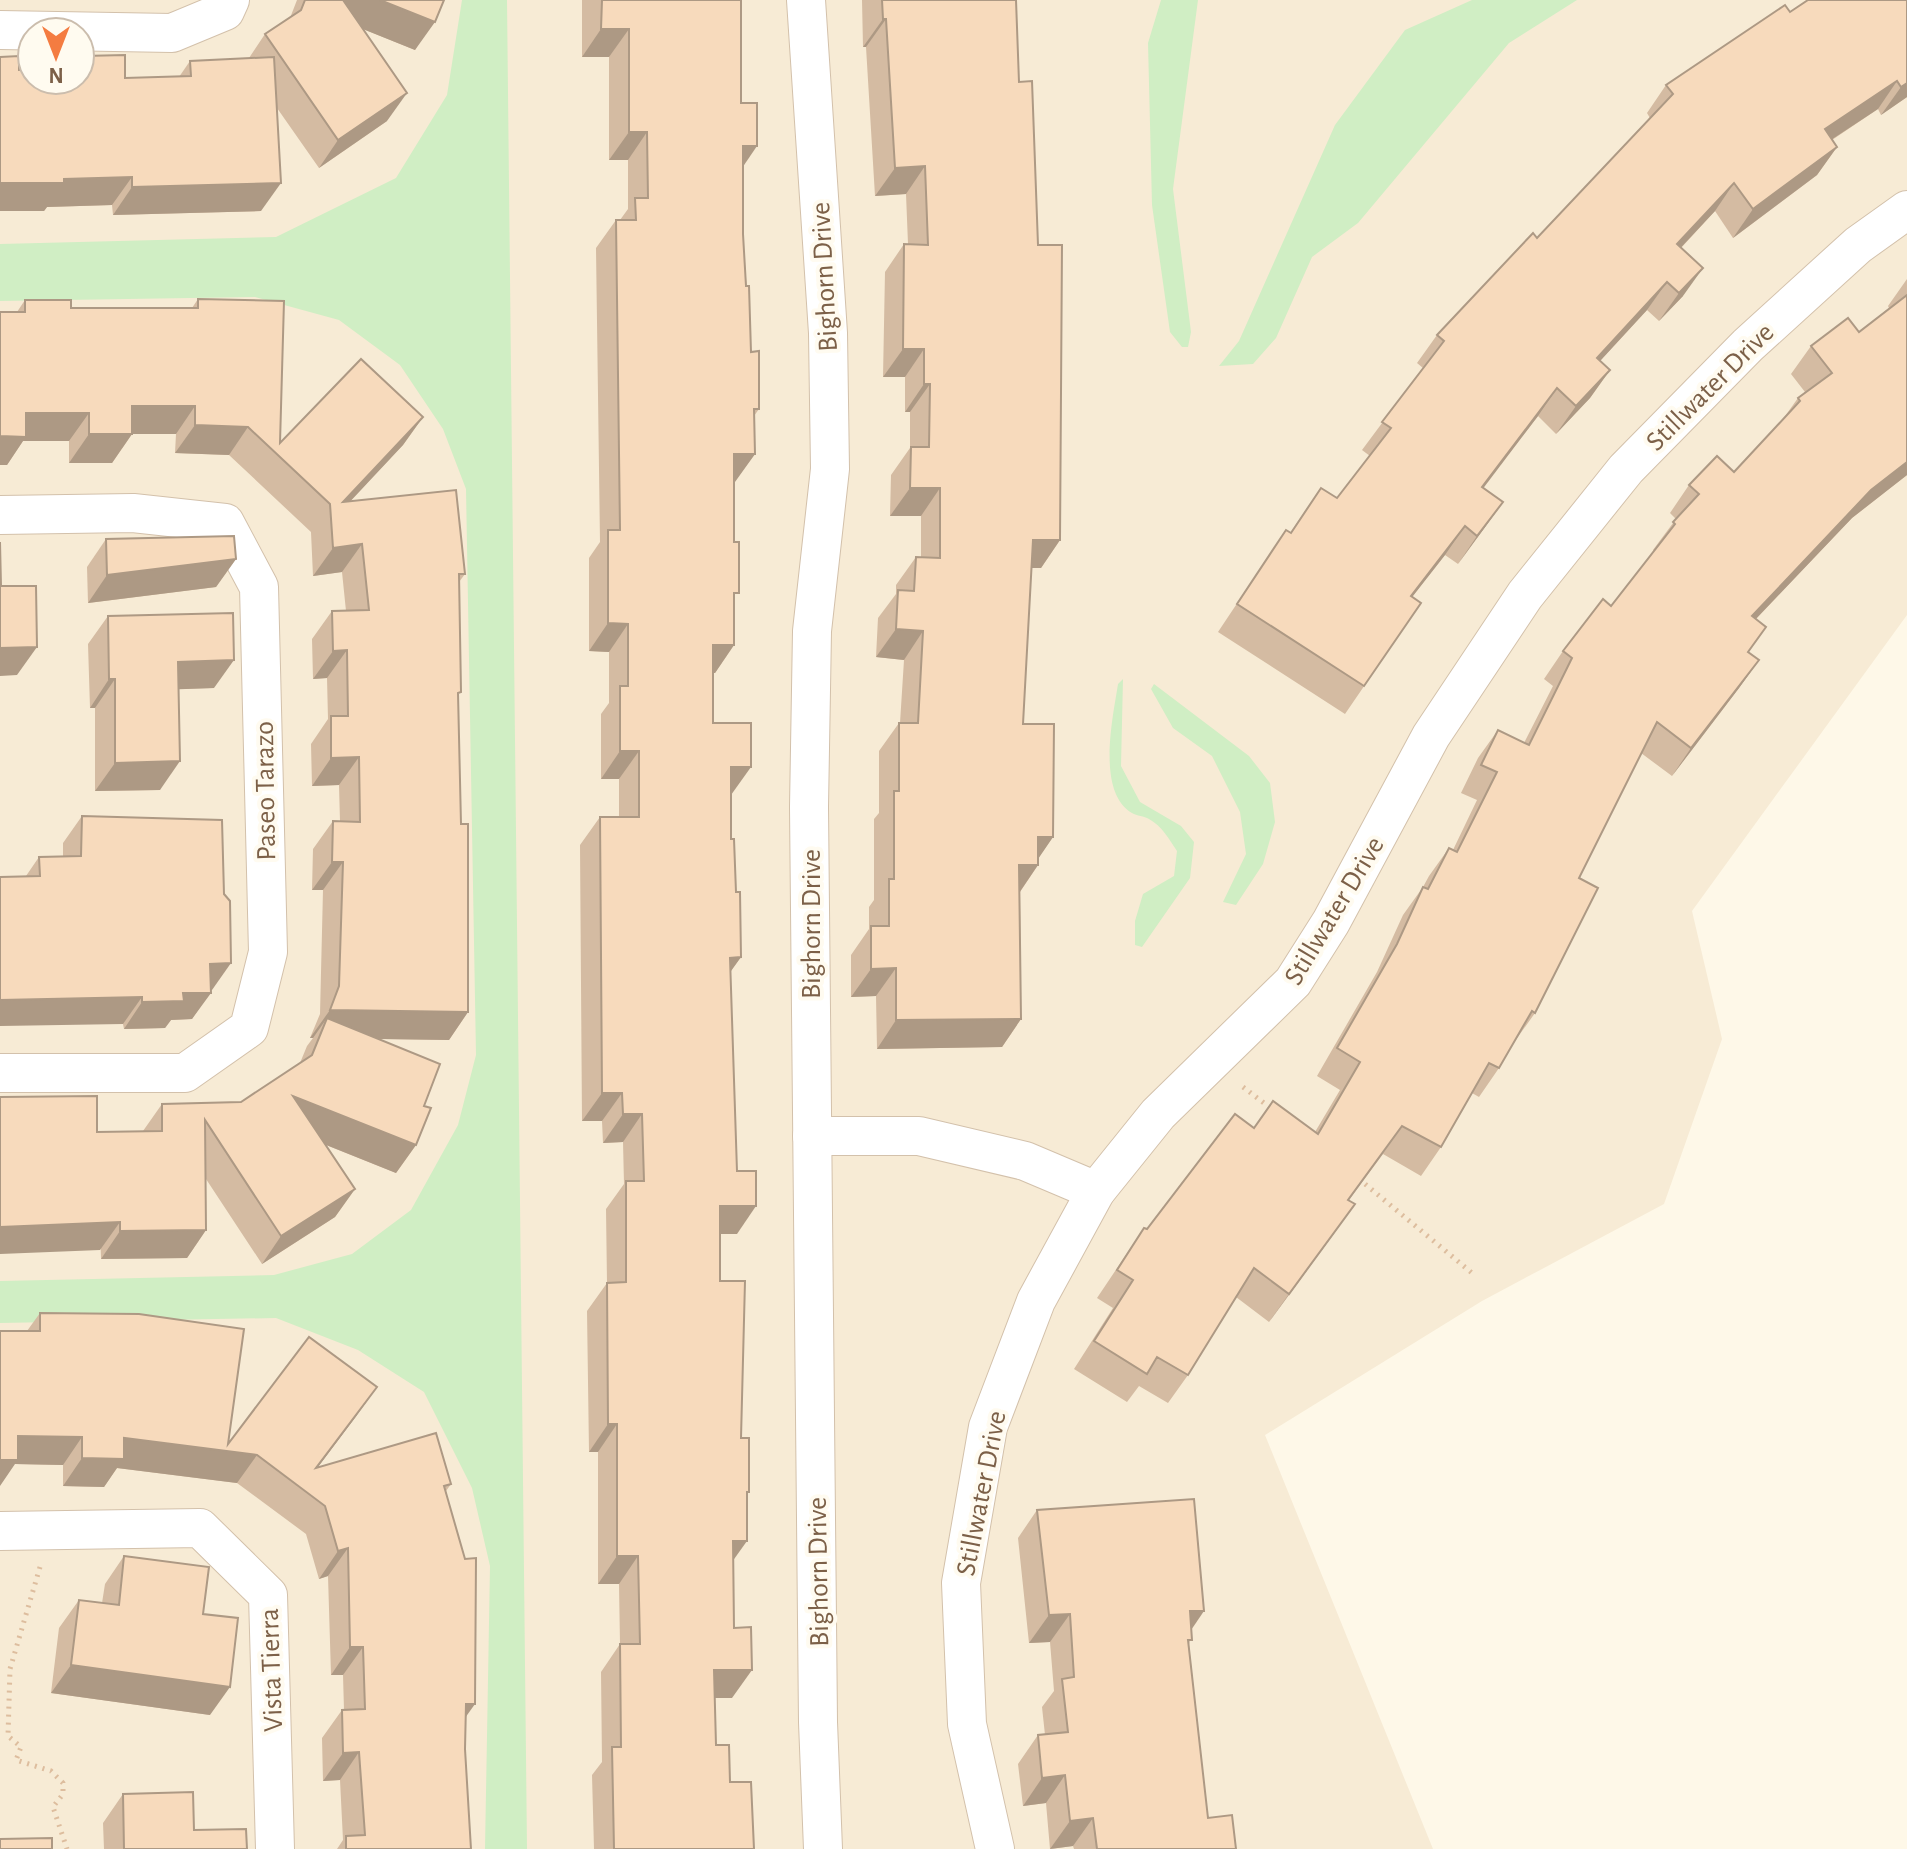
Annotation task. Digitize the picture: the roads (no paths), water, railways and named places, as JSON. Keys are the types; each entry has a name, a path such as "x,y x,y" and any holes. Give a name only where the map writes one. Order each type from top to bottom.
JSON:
{"street":[{"path":"0,30 172,33 225,11 230,0"},
{"name":"Bighorn Drive","path":"806,0 828,333 830,469 812,631 812,1136 818,1722 823,1849"},
{"name":"Stillwater Drive","path":"995,1849 967,1724 961,1583 988,1427 1036,1301 1096,1191 1158,1114 1293,982 1331,922 1431,736 1525,595 1626,469 1748,345 1858,245 1907,210"},
{"name":"Paseo Tarazo","path":"0,515 133,513 225,523 259,587 268,952 249,1028 185,1073 0,1073"},
{"path":"812,1136 919,1136 1025,1161 1096,1191"},
{"name":"Vista Tierra","path":"0,1531 200,1528 268,1595 275,1849"}]}
